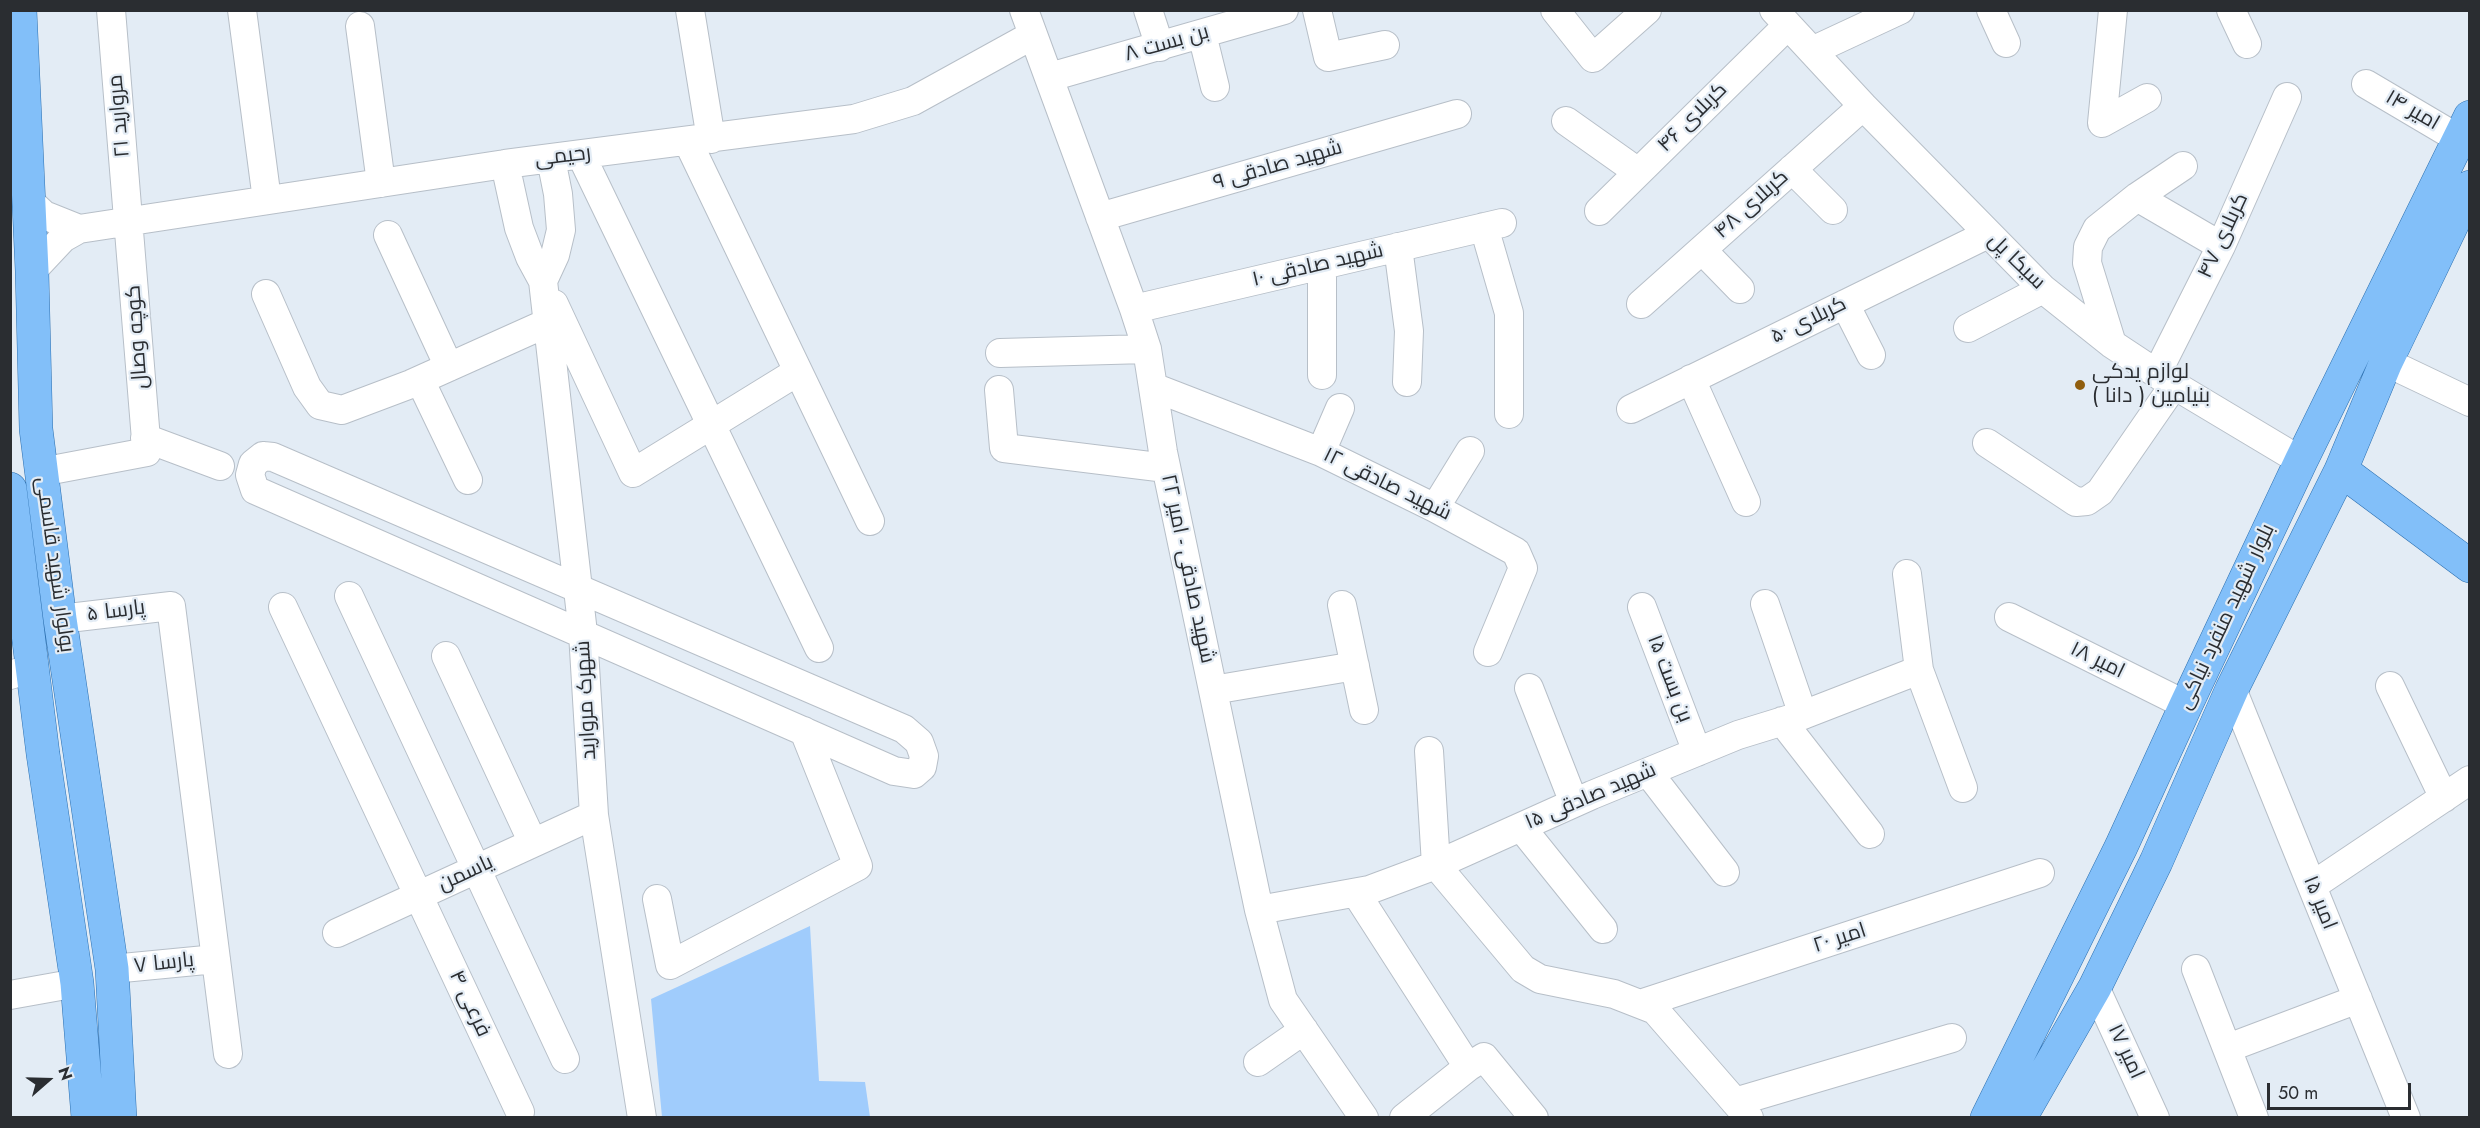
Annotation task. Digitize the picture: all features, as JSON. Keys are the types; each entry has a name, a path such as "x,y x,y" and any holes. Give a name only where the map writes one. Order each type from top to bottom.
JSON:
{"main road":[{"name":"بولوار شهید قاسمی","path":"20,10 32,271 23,431 41,472 60,619 112,969 120,1118"},
{"name":"بلوار شهید منفرد نیاکی","path":"1987,1118 2121,847 2301,461 2464,128"},
{"name":"بلوار شهید منفرد نیاکی","path":"2020,1118 2095,987 2156,862 2232,688 2341,471 2386,362 2469,187"},
{"path":"2341,471 2469,566"},
{"name":"بولوار شهید قاسمی","path":"10,489 22,672 43,754 77,983 88,1118"},
{"path":"2121,847 2156,862"}],"street":[{"name":"مروارید ۲۱","path":"111,10 129,221"},
{"path":"242,10 267,200"},
{"path":"690,10 699,140 797,372 870,520"},
{"path":"1148,10 1160,46"},
{"name":"بن بست ۸","path":"1050,77 1202,34 1251,15 1284,10"},
{"path":"1317,10 1328,57 1385,45"},
{"path":"1554,10 1593,58 1647,10"},
{"path":"1812,51 1900,10"},
{"path":"1991,10 2006,43"},
{"path":"2113,10 2102,123 2147,98"},
{"path":"2232,10 2247,44"},
{"name":"سیکا پل","path":"1781,18 1863,106 2043,289 2112,344 2165,379 2301,461"},
{"name":"کربلای ۴۶","path":"1599,211 1781,18"},
{"name":"رحیمی","path":"32,271 63,238 79,229 505,164 854,119 914,101 1028,23"},
{"name":"شهید صادقی - امیر ۲۲","path":"1028,23 1050,77 1147,349 1166,468 1259,910 1283,1000 1360,1116"},
{"path":"360,26 381,183"},
{"path":"1202,34 1215,87"},
{"name":"امیر ۱۴","path":"2366,84 2464,128"},
{"name":"کربلای ۴۷","path":"1987,443 2076,502 2087,501 2100,492 2165,379 2287,97"},
{"name":"کربلای ۴۸","path":"1641,304 1863,106"},
{"name":"شهید صادقی ۹","path":"1100,217 1457,114"},
{"path":"1566,121 1638,172"},
{"path":"581,155 819,648"},
{"path":"550,159 558,194 561,230 555,255 543,280 633,474 797,372"},
{"name":"شهرک مروارید","path":"505,164 519,228 530,257 543,280 584,633 594,815 642,1118"},
{"path":"2112,344 2087,262 2088,247 2097,229 2137,197 2183,166"},
{"path":"1792,169 1833,210"},
{"path":"2137,197 2221,246"},
{"name":"رحیمی","path":"28,200 44,216 79,229"},
{"name":"کوچه وصال","path":"129,221 146,445"},
{"name":"شهید صادقی ۱۰","path":"1134,309 1493,225 1509,313 1509,414"},
{"name":"کربلای ۵۰","path":"1631,409 1988,234"},
{"path":"388,236 449,367"},
{"path":"1398,247 1409,331 1407,382"},
{"path":"1702,250 1740,289"},
{"path":"1322,265 1322,375"},
{"path":"1968,328 2043,289"},
{"path":"266,294 307,387 320,405 342,410 420,380 548,323"},
{"path":"1845,304 1871,355"},
{"path":"1000,353 1147,349"},
{"path":"2386,362 2469,402"},
{"path":"1691,379 1746,502"},
{"path":"420,380 468,480"},
{"name":"شهید صادقی ۱۲","path":"1153,387 1321,452 1436,508 1516,552 1523,568 1488,652"},
{"path":"999,390 1004,448 1166,468"},
{"path":"1321,452 1340,408"},
{"path":"41,472 146,445 220,465"},
{"path":"1436,508 1470,451"},
{"path":"263,456 273,457 578,589 904,729 919,742 924,756 922,767 914,774 894,771 255,489 250,475 253,464 263,456"},
{"path":"1907,574 1919,670 1963,788"},
{"path":"349,596 565,1059"},
{"path":"1765,604 1792,718 1870,834"},
{"path":"1342,605 1364,710"},
{"name":"پارسا ۵","path":"60,619 171,606 216,959"},
{"name":"فرعی ۴","path":"283,607 519,1112"},
{"name":"بن بست ۱۵","path":"1642,607 1697,752"},
{"name":"امیر ۱۸","path":"2009,617 2186,705"},
{"path":"446,656 533,843"},
{"path":"1213,690 1355,666"},
{"name":"شهید صادقی ۱۵","path":"1259,910 1369,890 1436,865 1574,803 1738,735 1792,718 1919,670"},
{"path":"2390,686 2444,798"},
{"path":"1529,688 1574,803"},
{"name":"امیر ۱۵","path":"2232,688 2406,1118"},
{"path":"657,899 670,965 858,866 804,731"},
{"path":"1429,751 1436,865 1523,969 1540,980 1614,994 1654,1010 1742,1110 1952,1038"},
{"path":"1648,772 1725,872"},
{"path":"2312,886 2469,780"},
{"name":"یاسمن","path":"337,933 594,815"},
{"path":"1521,826 1603,929"},
{"name":"امیر ۲۰","path":"1640,1004 2040,873"},
{"path":"1356,893 1468,1067"},
{"path":"216,959 228,1054"},
{"name":"پارسا ۷","path":"112,969 216,959"},
{"path":"2196,969 2254,1118"},
{"path":"10,995 77,983"},
{"name":"امیر ۱۷","path":"2095,987 2155,1118"},
{"path":"2228,1048 2358,999"},
{"path":"1258,1062 1304,1030"},
{"path":"1404,1118 1484,1057 1534,1118"}],"shaded area":[{"path":"810,926 819,1081 865,1082 870,1117 662,1117 651,999"}],"place":[{"name":"لوازم یدکی بنیامین ( دانا )","path":"2080,385"}]}
